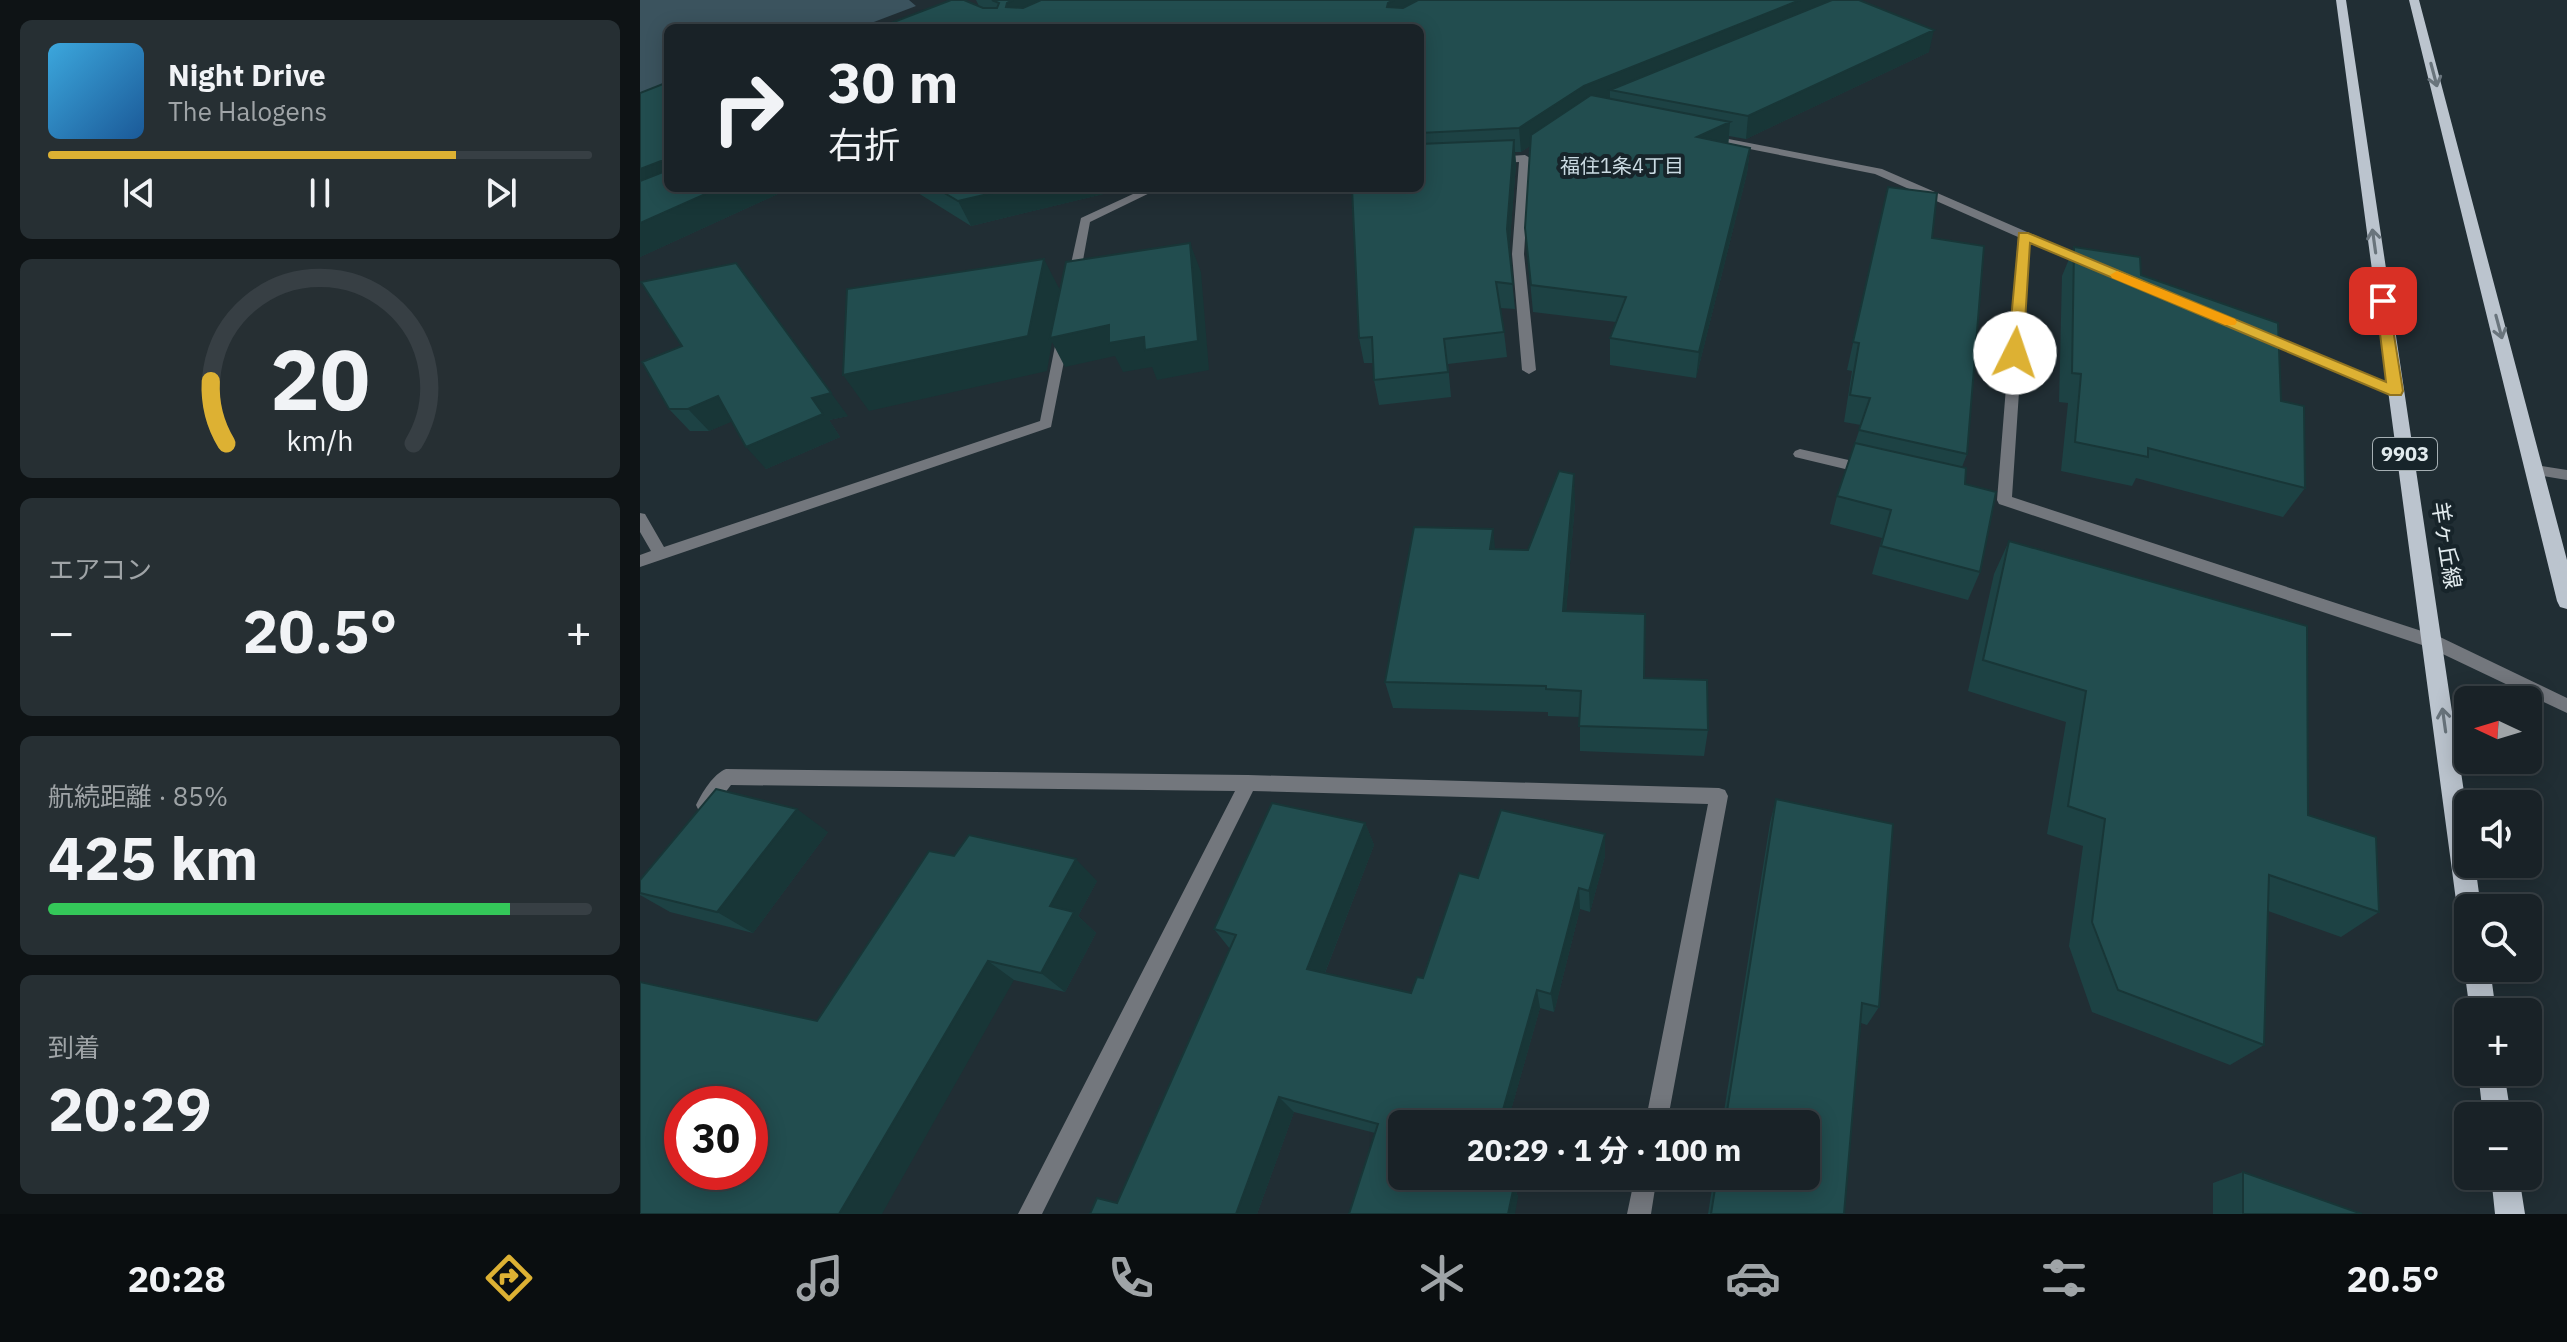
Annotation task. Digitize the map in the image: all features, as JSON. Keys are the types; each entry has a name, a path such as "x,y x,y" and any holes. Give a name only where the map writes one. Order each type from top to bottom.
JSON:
{"main road":[{"name":"羊ヶ丘線","path":"2341,0 2467,894"},
{"path":"2414,0 2567,601"},
{"path":"2507,1190 2510,1214"}],"street":[{"path":"1696,135 1878,171 2110,272"},
{"path":"1480,160 1525,158 1538,150"},
{"path":"1525,158 1518,254 1529,370"},
{"path":"1070,299 1085,220 1146,192"},
{"path":"2024,236 1997,498 2434,642 2567,706"},
{"path":"640,561 1046,424 1067,315"},
{"path":"2252,331 2395,391"},
{"path":"1800,454 1887,473"},
{"path":"2536,470 2567,475"},
{"path":"640,518 660,554"},
{"path":"692,823 726,777 1248,783 1719,796 1659,1110"},
{"path":"1030,1214 1248,783"},
{"path":"1639,1214 1643,1190"}],"shaded area":[{"path":"640,0 909,0 916,6 869,24 664,24 664,101 640,110"}],"building":[{"path":"951,0 997,8 999,3 992,0 1013,0 1006,7 1023,8 1041,0 1394,0 1387,7 1403,8 1418,0 1800,0 1584,86 1519,128 1424,133 1424,24 888,24"},
{"path":"1832,0 1859,0 1934,30 1748,116 1610,90"},
{"path":"664,84 664,161 640,169 640,93"},
{"path":"1591,95 1730,122 1697,137 1750,148 1699,352 1610,338 1626,297 1531,285 1525,228 1531,135"},
{"path":"1514,140 1507,229 1513,284 1496,282 1504,332 1444,339 1448,372 1374,380 1372,337 1359,338 1352,192 1424,192 1424,144"},
{"path":"664,172 664,192 710,192 640,223 640,181"},
{"path":"1888,187 1937,193 1932,238 1984,246 1967,454 1859,430 1870,398 1850,395 1859,343 1853,342"},
{"path":"943,192 997,192 958,201"},
{"path":"1190,243 1198,341 1145,350 1144,337 1109,343 1109,325 1050,338 1066,262"},
{"path":"2074,247 2140,257 2141,275 2278,323 2281,401 2304,406 2305,488 2148,448 2148,457 2075,442 2081,374 2072,373"},
{"path":"1044,259 1028,336 843,375 847,289"},
{"path":"736,263 831,393 812,398 823,414 746,447 718,396 688,409 669,409 642,362 682,346 641,282"},
{"path":"1855,443 1966,468 1965,484 1996,492 1980,572 1881,546 1891,510 1837,496"},
{"path":"1559,471 1574,474 1563,611 1645,614 1644,678 1707,680 1708,730 1579,726 1581,691 1546,689 1546,686 1385,682 1414,527 1493,529 1490,549 1528,550"},
{"path":"2009,541 2307,626 2308,815 2376,837 2379,912 2269,875 2264,1045 2118,990 2092,922 2105,819 2068,806 2086,691 1983,660"},
{"path":"716,789 797,809 717,912 640,893 640,880"},
{"path":"1776,799 1893,824 1879,1007 1862,1003 1844,1214 1711,1214 1715,1190 1820,1190 1820,1110 1727,1110"},
{"path":"1272,803 1365,823 1307,969 1411,993 1417,977 1423,978 1459,873 1478,878 1501,810 1605,834 1589,891 1579,888 1551,994 1537,990 1503,1110 1388,1110 1388,1190 1513,1190 1508,1214 1349,1214 1378,1124 1279,1097 1236,1214 1090,1214 1097,1198 1117,1203 1236,935 1214,929"},
{"path":"969,835 1076,859 1050,906 1074,912 1041,973 988,961 839,1214 640,1214 640,982 817,1021 929,851 954,856"},
{"path":"2243,1172 2362,1214 2243,1214"}],"slow traffic":[{"path":"2117,275 2230,322"}],"district":[{"name":"福住1条4丁目","path":"1622,166"}],"route":[{"path":"2015,353 2024,236 2395,391 2383,301"}]}
